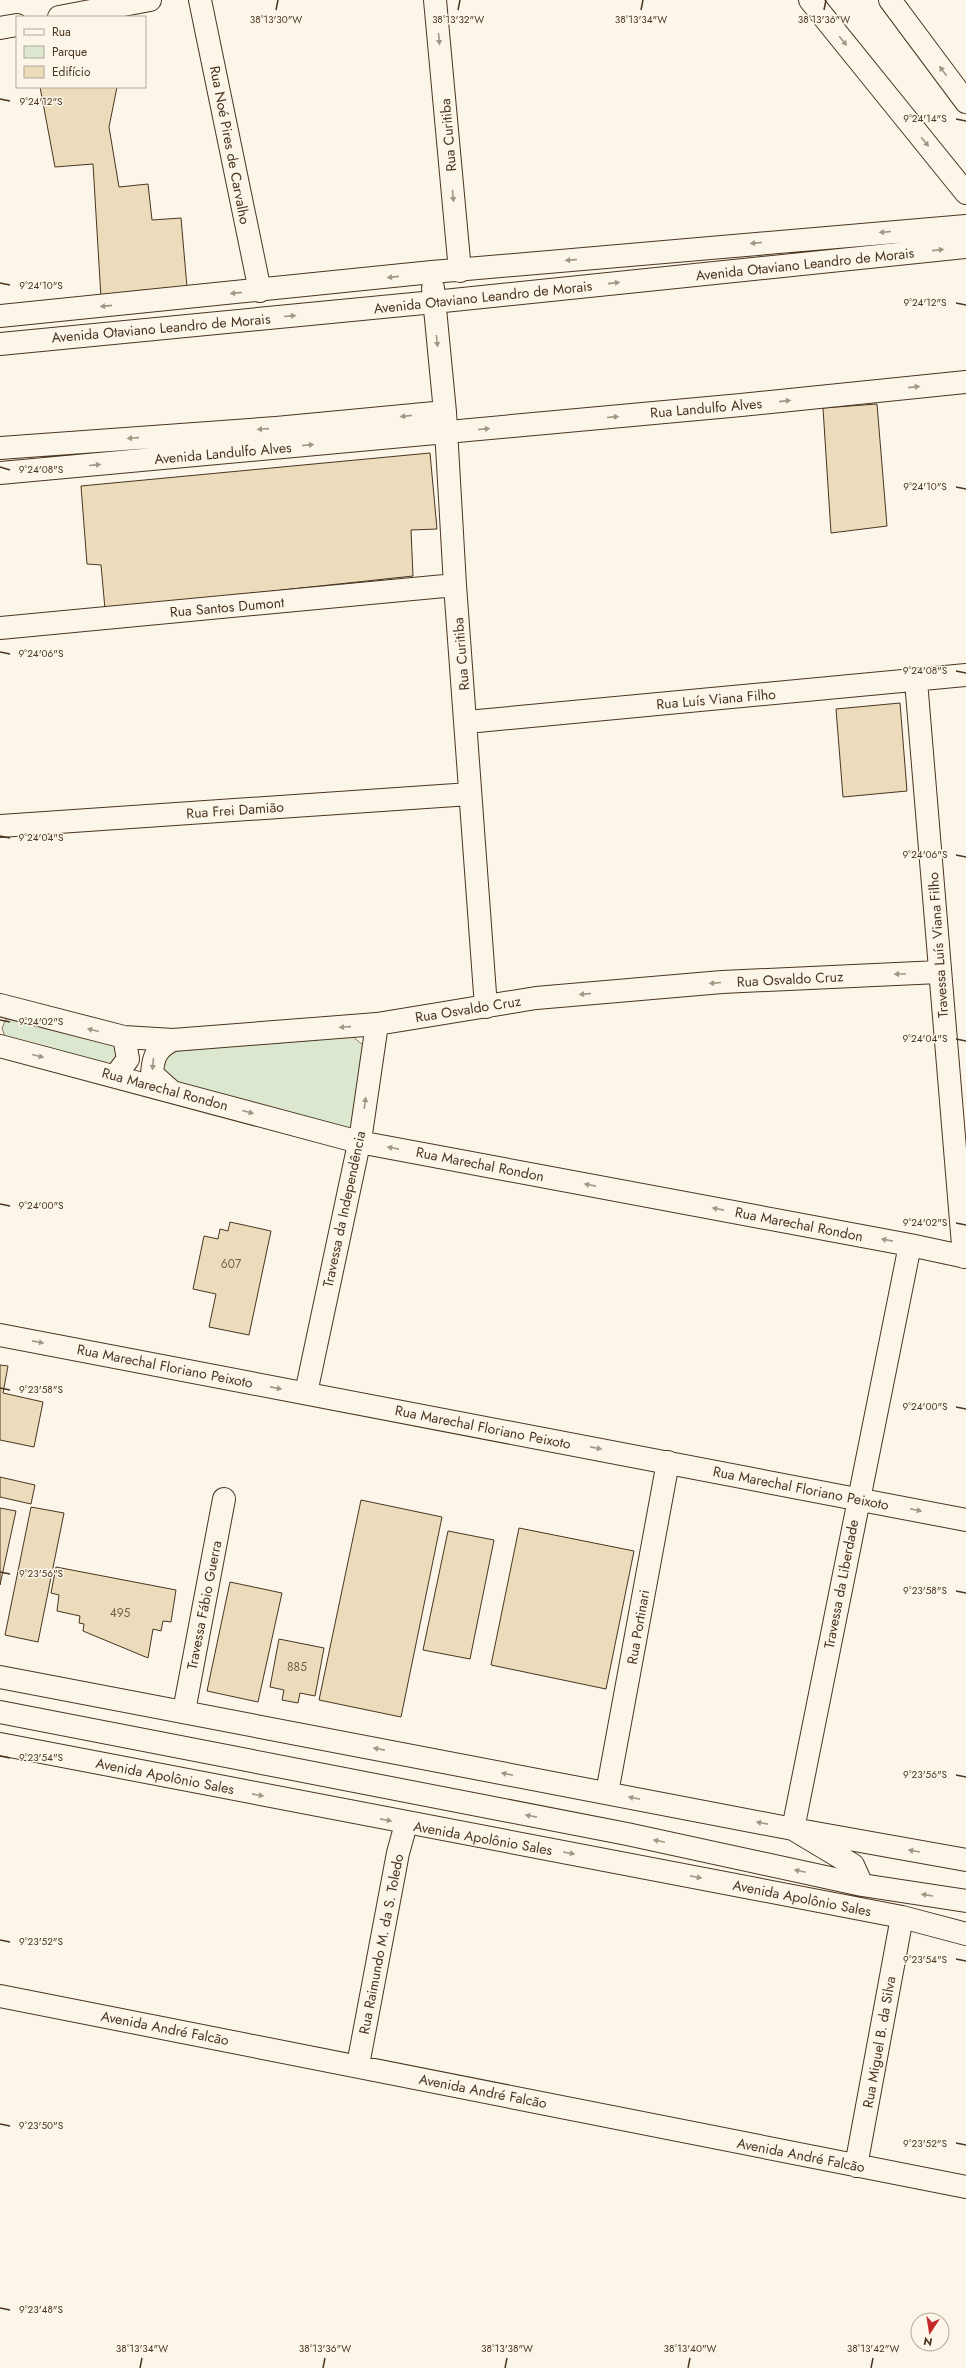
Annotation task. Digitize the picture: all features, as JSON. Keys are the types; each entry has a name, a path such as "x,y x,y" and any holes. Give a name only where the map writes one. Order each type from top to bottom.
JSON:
{"street":[{"path":"64,16 150,0"},
{"name":"Rua Noé Pires de Carvalho","path":"200,0 260,291"},
{"name":"Rua Curitiba","path":"435,0 460,271"},
{"path":"810,0 966,193"},
{"path":"890,0 966,102"},
{"path":"0,28 16,25"},
{"name":"Avenida Otaviano Leandro de Morais","path":"0,316 260,291 432,272 460,271 966,226"},
{"name":"Avenida Otaviano Leandro de Morais","path":"0,344 434,302 966,247"},
{"path":"694,249 695,275"},
{"name":"Rua Curitiba","path":"432,272 445,422 455,585 467,722 470,794 486,1007"},
{"path":"52,311 54,339"},
{"name":"Rua Landulfo Alves","path":"445,422 741,405 966,382"},
{"name":"Avenida Landulfo Alves","path":"0,448 276,428 445,422"},
{"name":"Avenida Landulfo Alves","path":"0,473 445,422"},
{"name":"Rua Santos Dumont","path":"0,628 455,585"},
{"name":"Rua Luís Viana Filho","path":"467,722 966,675"},
{"name":"Travessa Luís Viana Filho","path":"916,680 939,972 965,1257"},
{"name":"Rua Frei Damião","path":"0,826 470,794"},
{"name":"Rua Osvaldo Cruz","path":"6,1011 124,1037 173,1040 377,1024 536,998 714,983 939,972"},
{"name":"Travessa da Independência","path":"306,1393 359,1142 377,1024"},
{"path":"116,1075 128,1059 124,1037"},
{"path":"170,1090 152,1074 153,1058 162,1045 173,1040"},
{"name":"Rua Marechal Rondon","path":"3,1045 359,1142 910,1245 965,1257"},
{"name":"Travessa da Liberdade","path":"794,1830 858,1498 910,1245"},
{"name":"Rua Marechal Floriano Peixoto","path":"0,1335 858,1498 966,1520"},
{"name":"Rua Portinari","path":"607,1793 668,1462"},
{"name":"Travessa Fábio Guerra","path":"184,1711 224,1499"},
{"name":"Avenida Apolônio Sales","path":"0,1677 184,1711 794,1830 853,1865 862,1884"},
{"name":"Avenida Apolônio Sales","path":"0,1712 619,1833 862,1884 966,1901"},
{"name":"Avenida Apolônio Sales","path":"0,1744 406,1824 902,1917 966,1934"},
{"name":"Rua Raimundo M. da S. Toledo","path":"358,2066 398,1853 406,1824"},
{"path":"794,1830 966,1860"},
{"name":"Rua Miguel B. da Silva","path":"856,2166 902,1917"},
{"name":"Avenida André Falcão","path":"0,1996 966,2188"}],"green space":[{"path":"8,1015 121,1043 114,1069 5,1037 2,1028"},
{"path":"352,1036 363,1045 353,1123 347,1132 336,1132 170,1080 164,1074 162,1068 164,1052"}],"building":[{"path":"40,88 117,88 109,127 119,187 148,184 152,220 181,218 187,287 101,298 93,164 55,167"},
{"path":"877,404 887,526 831,533 823,408"},
{"path":"430,453 437,529 411,530 413,576 105,609 101,565 87,564 81,486"},
{"path":"900,703 907,791 843,797 836,709"},
{"path":"230,1222 271,1231 249,1335 209,1327 216,1294 193,1289 204,1236 218,1239 220,1229 228,1231"},
{"path":"0,1365 8,1366 3,1393 43,1402 34,1447 0,1440"},
{"path":"0,1477 35,1485 31,1504 0,1497"},
{"path":"361,1500 442,1517 401,1717 319,1700"},
{"path":"31,1507 64,1513 38,1642 5,1635"},
{"path":"0,1508 16,1511 0,1585"},
{"path":"519,1528 634,1551 606,1689 491,1665"},
{"path":"448,1531 494,1540 470,1659 423,1650"},
{"path":"56,1567 176,1590 171,1622 163,1621 161,1631 153,1629 148,1658 83,1631 84,1624 79,1623 80,1616 57,1611 59,1595 51,1593"},
{"path":"230,1582 282,1593 258,1702 207,1691"},
{"path":"279,1639 324,1648 315,1696 300,1693 298,1703 282,1700 284,1690 270,1687"}]}
